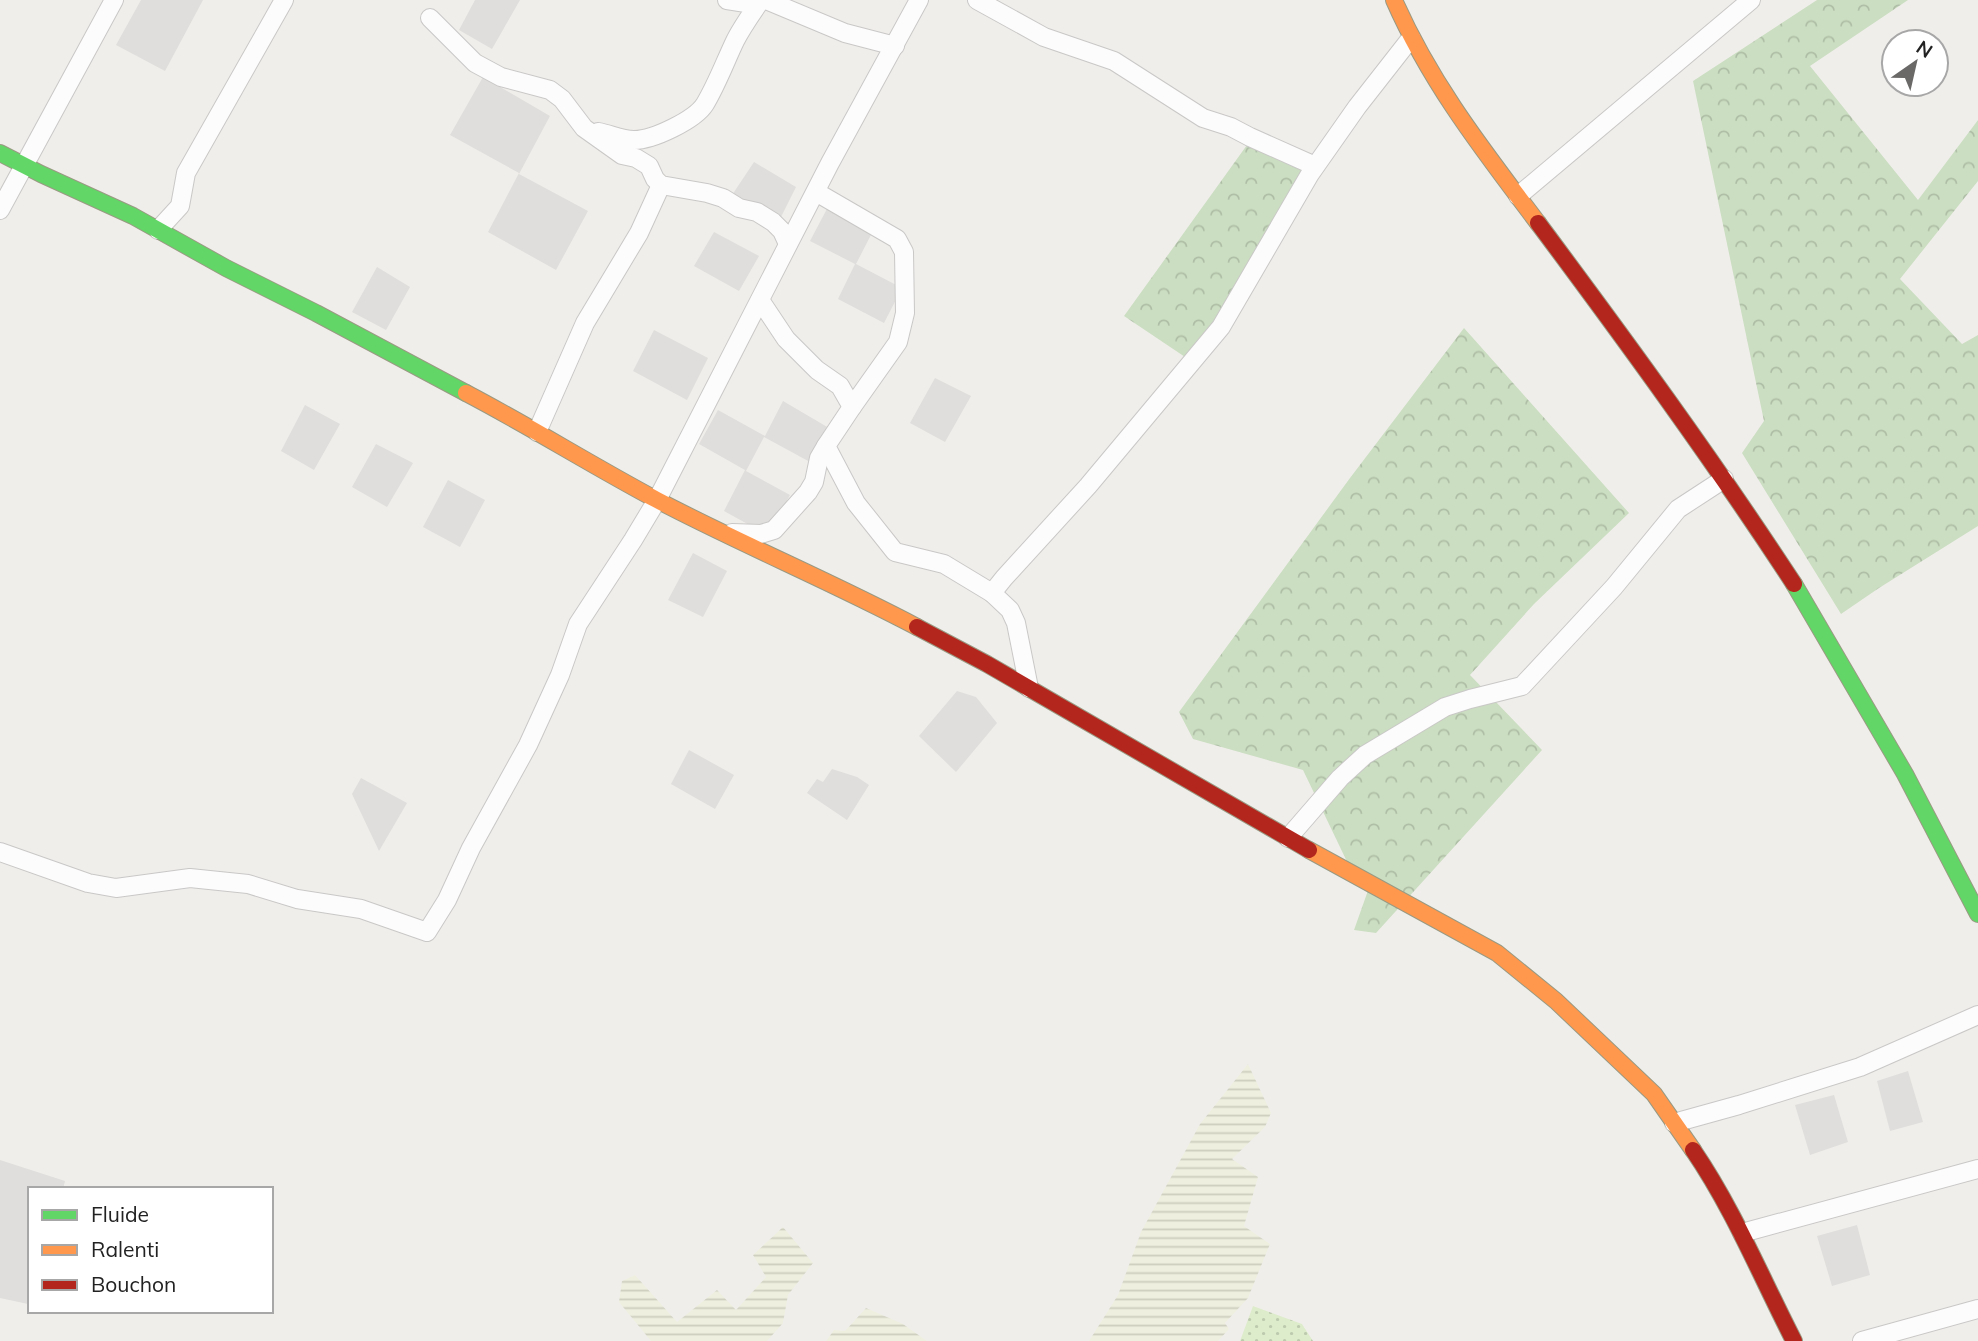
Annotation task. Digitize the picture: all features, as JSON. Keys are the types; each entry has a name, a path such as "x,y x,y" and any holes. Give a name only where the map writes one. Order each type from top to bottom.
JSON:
{"street":[{"path":"0,210 114,0"},
{"path":"158,230 180,206 186,173 284,0"},
{"path":"727,0 746,3 761,0 845,33 895,46"},
{"path":"587,131 636,140 670,131 704,107 736,39 761,0"},
{"path":"0,852 88,883 116,888 190,878 248,884 297,899 361,909 426,932 447,900 471,848 528,745 560,675 578,624 657,500 788,244 919,0"},
{"path":"977,0 1044,37 1114,61 1203,118 1231,127 1315,166"},
{"path":"1394,0 1438,85 1459,117 1615,326 1724,479 1812,613 1905,774 1978,914"},
{"path":"1518,196 1751,0"},
{"path":"430,18 475,63 501,77 550,90 562,99 587,131 622,155 636,158 649,166 661,185 707,193 723,198 739,208 757,212 782,231 788,244"},
{"path":"992,593 1088,486 1221,327 1315,166 1357,107 1412,38"},
{"path":"0,153 133,216 226,268 476,398 657,500 869,602 1029,688 1288,838 1497,953 1556,1001 1654,1094 1707,1171 1742,1233 1794,1341"},
{"path":"537,432 585,323 639,233 661,185"},
{"path":"722,533 761,534 774,530 808,492 826,446 898,342 905,313 904,252 897,239 816,192"},
{"path":"760,300 786,339 817,370 840,386 852,407"},
{"path":"826,446 856,502 895,552 944,564 992,593 1010,610 1016,623 1029,688"},
{"path":"1288,838 1340,778 1365,755 1445,707 1522,686 1614,587 1678,509 1724,479"},
{"path":"1674,1123 1860,1067 1978,1015"},
{"path":"1742,1233 1978,1169"},
{"path":"1862,1341 1978,1309"}],"shaded area":[{"path":"141,0 203,0 165,71 116,45"},
{"path":"475,0 520,0 492,49 459,30"},
{"path":"483,77 550,116 519,174 588,211 556,270 488,232 519,173 450,135"},
{"path":"754,162 796,187 777,225 732,195"},
{"path":"829,205 874,229 856,264 902,288 884,323 838,299 855,264 810,241"},
{"path":"714,232 759,256 739,291 694,266"},
{"path":"377,267 410,287 386,330 352,312"},
{"path":"654,330 708,358 687,400 633,371"},
{"path":"935,378 971,396 945,442 910,423"},
{"path":"783,401 829,428 810,462 764,437 746,471 790,495 772,528 762,532 724,511 745,470 699,444 718,410 765,436"},
{"path":"305,405 340,424 314,470 281,451"},
{"path":"376,444 413,463 387,507 352,487"},
{"path":"448,480 485,500 460,547 423,527"},
{"path":"693,553 727,571 703,617 668,600"},
{"path":"957,691 976,697 997,723 956,772 919,736"},
{"path":"689,750 734,775 715,809 671,784"},
{"path":"832,769 857,777 869,785 847,820 807,793 817,779 823,782"},
{"path":"361,778 407,803 379,851 352,794"},
{"path":"1908,1071 1923,1122 1890,1131 1877,1081"},
{"path":"1834,1095 1848,1142 1810,1155 1795,1105"},
{"path":"0,1160 65,1181 64,1187 28,1187 28,1304 0,1298"},
{"path":"1857,1225 1870,1275 1832,1286 1817,1236"}],"green space":[{"path":"1817,0 1908,0 1810,66 1918,200 1978,120 1978,181 1900,279 1962,344 1978,335 1978,526 1841,614 1742,453 1764,421 1693,81"},
{"path":"1247,145 1309,173 1191,361 1124,316"},
{"path":"1464,328 1629,513 1534,604 1470,675 1542,750 1376,933 1354,930 1371,882 1351,870 1303,770 1193,739 1179,712 1350,478"},
{"path":"1248,1064 1271,1113 1265,1127 1232,1159 1258,1177 1244,1226 1270,1244 1248,1298 1225,1323 1229,1329 1218,1341 1089,1341 1118,1295 1141,1232 1200,1124"},
{"path":"783,1227 813,1263 788,1295 783,1323 767,1341 651,1341 619,1302 622,1281 635,1275 677,1322 717,1290 736,1310 766,1277 753,1255"},
{"path":"1253,1306 1302,1324 1313,1341 1240,1341"},
{"path":"866,1308 903,1324 927,1341 826,1341 834,1330 845,1331"}],"traffic: fast":[{"path":"0,153 133,216 226,268 466,393"},
{"path":"1794,584 1905,774 1978,914"}],"traffic: slow":[{"path":"1394,0 1441,88 1538,223"},
{"path":"466,393 657,500 917,627"},
{"path":"1309,850 1497,953 1556,1001 1654,1094 1693,1150"}],"traffic: jam":[{"path":"1538,223 1669,401 1794,584"},
{"path":"917,627 987,664 1309,850"},
{"path":"1693,1150 1734,1220 1794,1341"}]}
